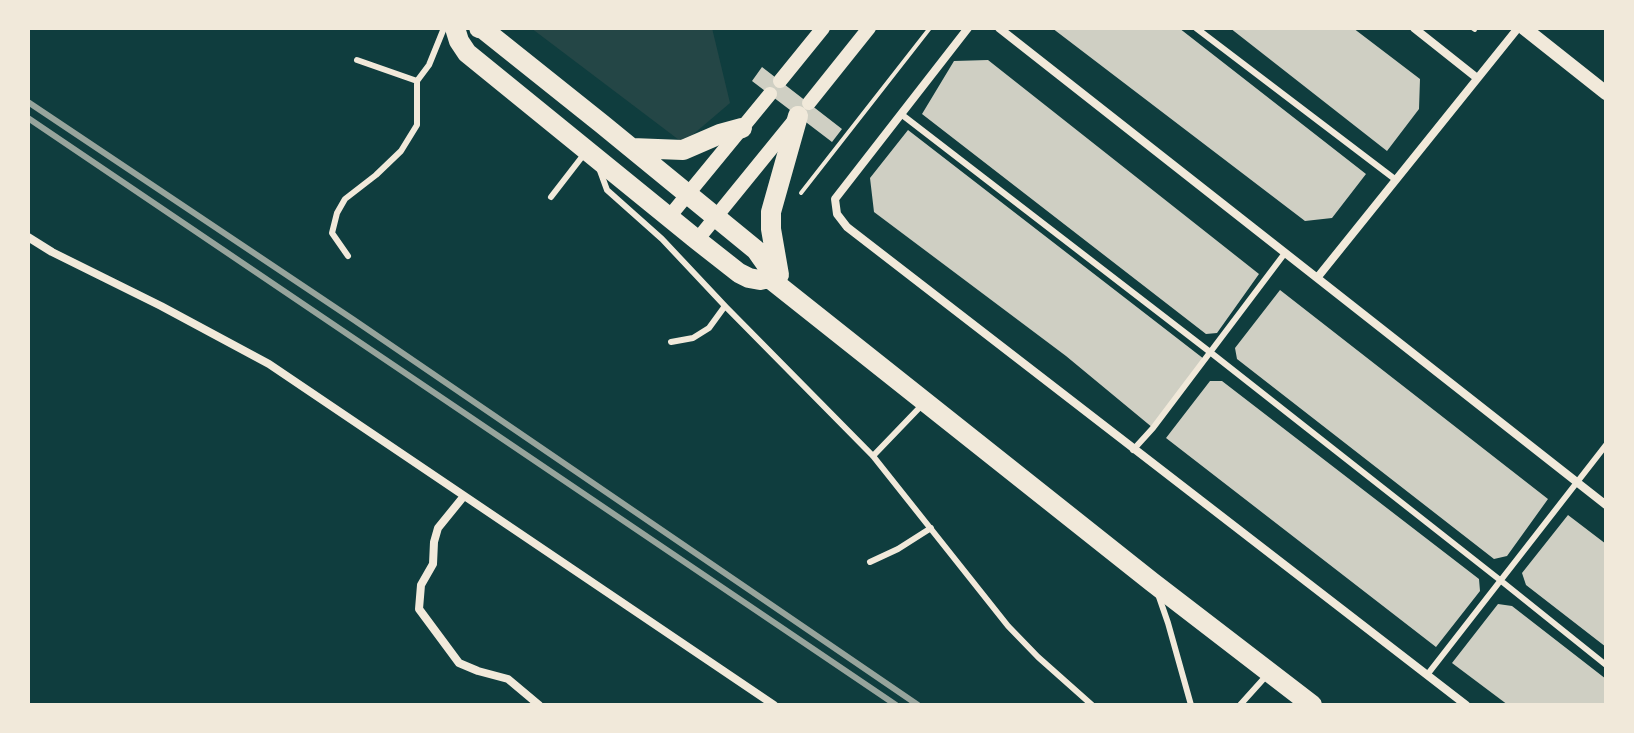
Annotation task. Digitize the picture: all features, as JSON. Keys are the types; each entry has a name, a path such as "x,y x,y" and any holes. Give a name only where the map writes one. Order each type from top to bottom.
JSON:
{"main road":[{"path":"455,28 467,53 697,240 739,273 775,283 1312,705"},
{"path":"479,28 756,250 775,283"},
{"path":"775,283 771,212 804,109"},
{"path":"632,148 683,150 742,128"}],"street":[{"path":"780,81 823,28"},
{"path":"697,240 869,28"},
{"path":"968,28 835,199 837,214 847,227 1466,705"},
{"path":"999,28 1606,505"},
{"path":"1414,28 1477,78"},
{"path":"1317,278 1477,78 1521,28 1606,93"},
{"path":"669,217 770,94"},
{"path":"28,237 269,364 774,705"},
{"path":"464,496 438,528 433,564 421,585 419,609 459,663 508,679 539,705"}],"lane":[{"path":"348,256 332,233 337,213 345,199 401,151 417,125 417,81 429,65 444,28"},
{"path":"1196,28 1396,180"},
{"path":"357,60 417,81"},
{"path":"901,114 1210,352 1606,665"},
{"path":"551,197 592,154 607,190 662,239 873,456 1008,626 1092,705"},
{"path":"1133,450 1285,253"},
{"path":"671,342 693,338 709,328 725,306"},
{"path":"873,456 925,402"},
{"path":"1427,675 1606,445"},
{"path":"870,562 931,528"},
{"path":"1152,582 1163,607 1191,705"},
{"path":"1240,705 1269,672"}],"path":[{"path":"801,193 930,28"}],"shaded area":[{"path":"531,28 712,28 730,103 683,143"}],"building":[{"path":"1052,28 1179,28 1366,174 1332,218 1305,221"},
{"path":"1230,28 1353,28 1420,79 1419,109 1387,151"},
{"path":"988,60 1259,274 1217,333 1206,334 922,114 954,61"},
{"path":"762,67 842,129 832,142 752,81"},
{"path":"908,130 1204,359 1153,428 1066,356 874,212 870,178"},
{"path":"1280,290 1548,499 1507,556 1494,559 1237,359 1235,348"},
{"path":"1210,381 1222,381 1479,579 1480,591 1436,647 1166,438"},
{"path":"1568,515 1606,544 1606,647 1526,585 1522,573"},
{"path":"1498,604 1512,606 1606,679 1606,705 1508,705 1452,663"}],"railway":[{"path":"28,102 918,705"},
{"path":"28,118 896,705"}]}
